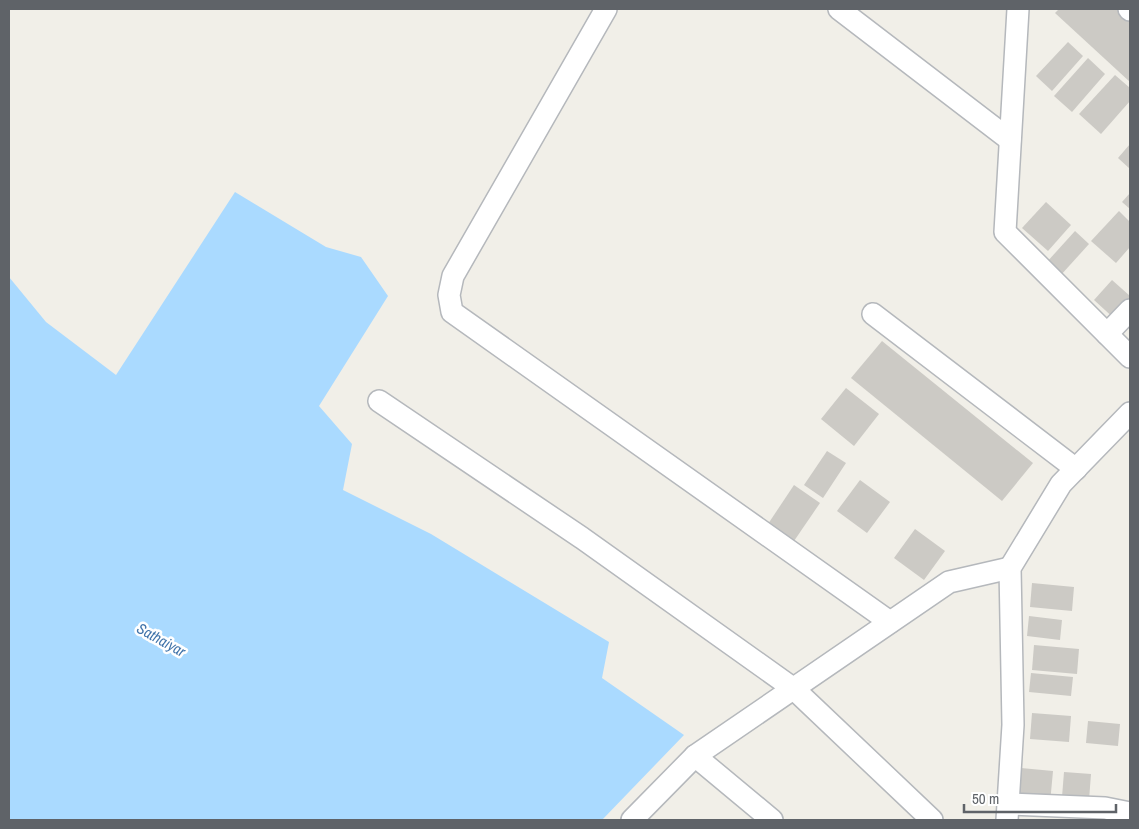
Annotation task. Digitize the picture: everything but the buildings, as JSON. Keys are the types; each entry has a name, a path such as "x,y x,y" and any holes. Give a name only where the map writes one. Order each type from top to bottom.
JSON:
{"street":[{"path":"606,9 453,276 449,295 452,312 890,622"},
{"path":"839,9 1010,140"},
{"path":"1018,9 1005,232 1130,357"},
{"path":"1107,334 1130,310"},
{"path":"873,314 1076,469"},
{"path":"379,401 582,538 794,689 932,820"},
{"path":"1130,413 1061,484 1010,568 1013,724 1007,812 1105,808 1130,813"},
{"path":"632,820 696,756 949,582 1010,568"},
{"path":"696,756 772,820"}],"water":[{"name":"Sathaiyar","path":"235,192 326,247 361,257 388,296 319,406 352,444 343,490 431,534 609,642 602,678 684,735 602,820 9,820 9,277 46,322 116,375"}]}
